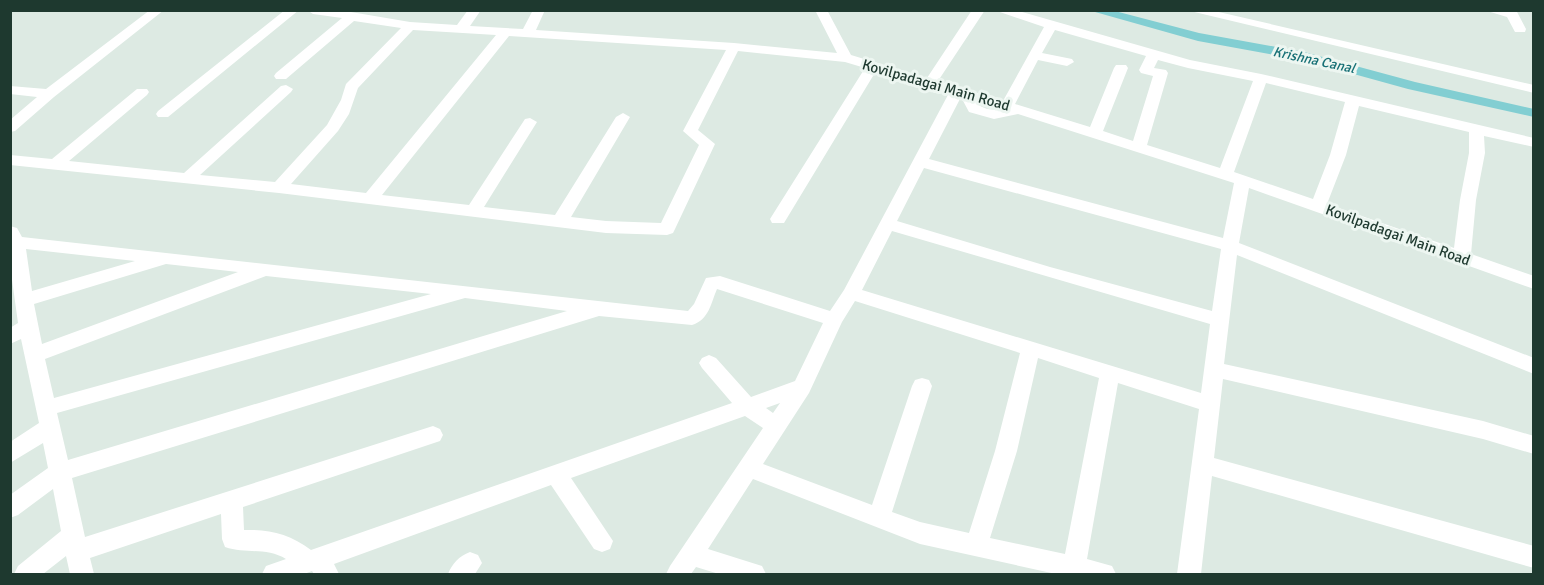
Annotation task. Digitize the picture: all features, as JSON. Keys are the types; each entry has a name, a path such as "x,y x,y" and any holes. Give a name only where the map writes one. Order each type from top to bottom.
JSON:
{"street":[{"path":"10,128 49,94 158,10"},
{"path":"163,114 293,10"},
{"name":"Kovilpadagai Main Road","path":"313,10 350,14 410,26 734,47 846,58 1234,178 1533,283"},
{"path":"460,29 475,10"},
{"path":"528,33 539,10"},
{"path":"821,10 846,58"},
{"path":"930,83 979,10"},
{"path":"1000,10 1154,54 1533,143"},
{"path":"1192,10 1533,89"},
{"path":"1490,10 1510,12 1520,29"},
{"path":"187,179 350,14"},
{"path":"1012,108 1034,55 1051,25"},
{"path":"279,188 326,135 350,100 351,87 410,26"},
{"path":"371,198 506,32"},
{"path":"10,160 371,198 606,227 667,229 707,144 690,131 734,47"},
{"path":"1139,147 1161,73 1146,70 1154,54"},
{"path":"1034,55 1067,62"},
{"path":"778,219 873,66"},
{"path":"1095,134 1121,68"},
{"path":"1188,574 1230,246 1234,178 1261,78"},
{"path":"10,90 49,94"},
{"path":"56,164 142,92"},
{"path":"754,574 684,565 802,387 834,320 851,293 920,162 963,93"},
{"path":"1318,207 1338,155 1353,101"},
{"path":"560,221 617,131 623,117"},
{"path":"474,210 530,122"},
{"path":"1462,258 1468,200 1477,153 1476,130"},
{"path":"920,162 1230,246 1533,366"},
{"path":"887,224 1050,273 1220,320"},
{"path":"82,574 34,355 14,248 168,257 465,291 599,309 692,318 703,309 709,286 720,282 834,320"},
{"path":"24,300 168,257"},
{"path":"34,355 267,268"},
{"path":"10,454 48,417 465,291"},
{"path":"851,293 1210,404"},
{"path":"10,508 59,472 599,309"},
{"path":"10,337 28,326"},
{"path":"976,546 1006,451 1031,349"},
{"path":"709,363 747,406 776,426"},
{"path":"1214,369 1483,430 1533,445"},
{"path":"1074,568 1110,373"},
{"path":"879,517 922,386"},
{"path":"274,574 317,565 555,473 802,387"},
{"path":"26,574 75,544 232,499 433,435"},
{"path":"1203,464 1533,557"},
{"path":"748,468 920,533 1104,574"},
{"path":"555,473 602,542"},
{"path":"232,499 233,539 242,542 259,540 278,542 317,565"}],"waterway":[{"name":"Krishna Canal","path":"1094,10 1198,37 1304,56 1413,86 1534,113"}]}
